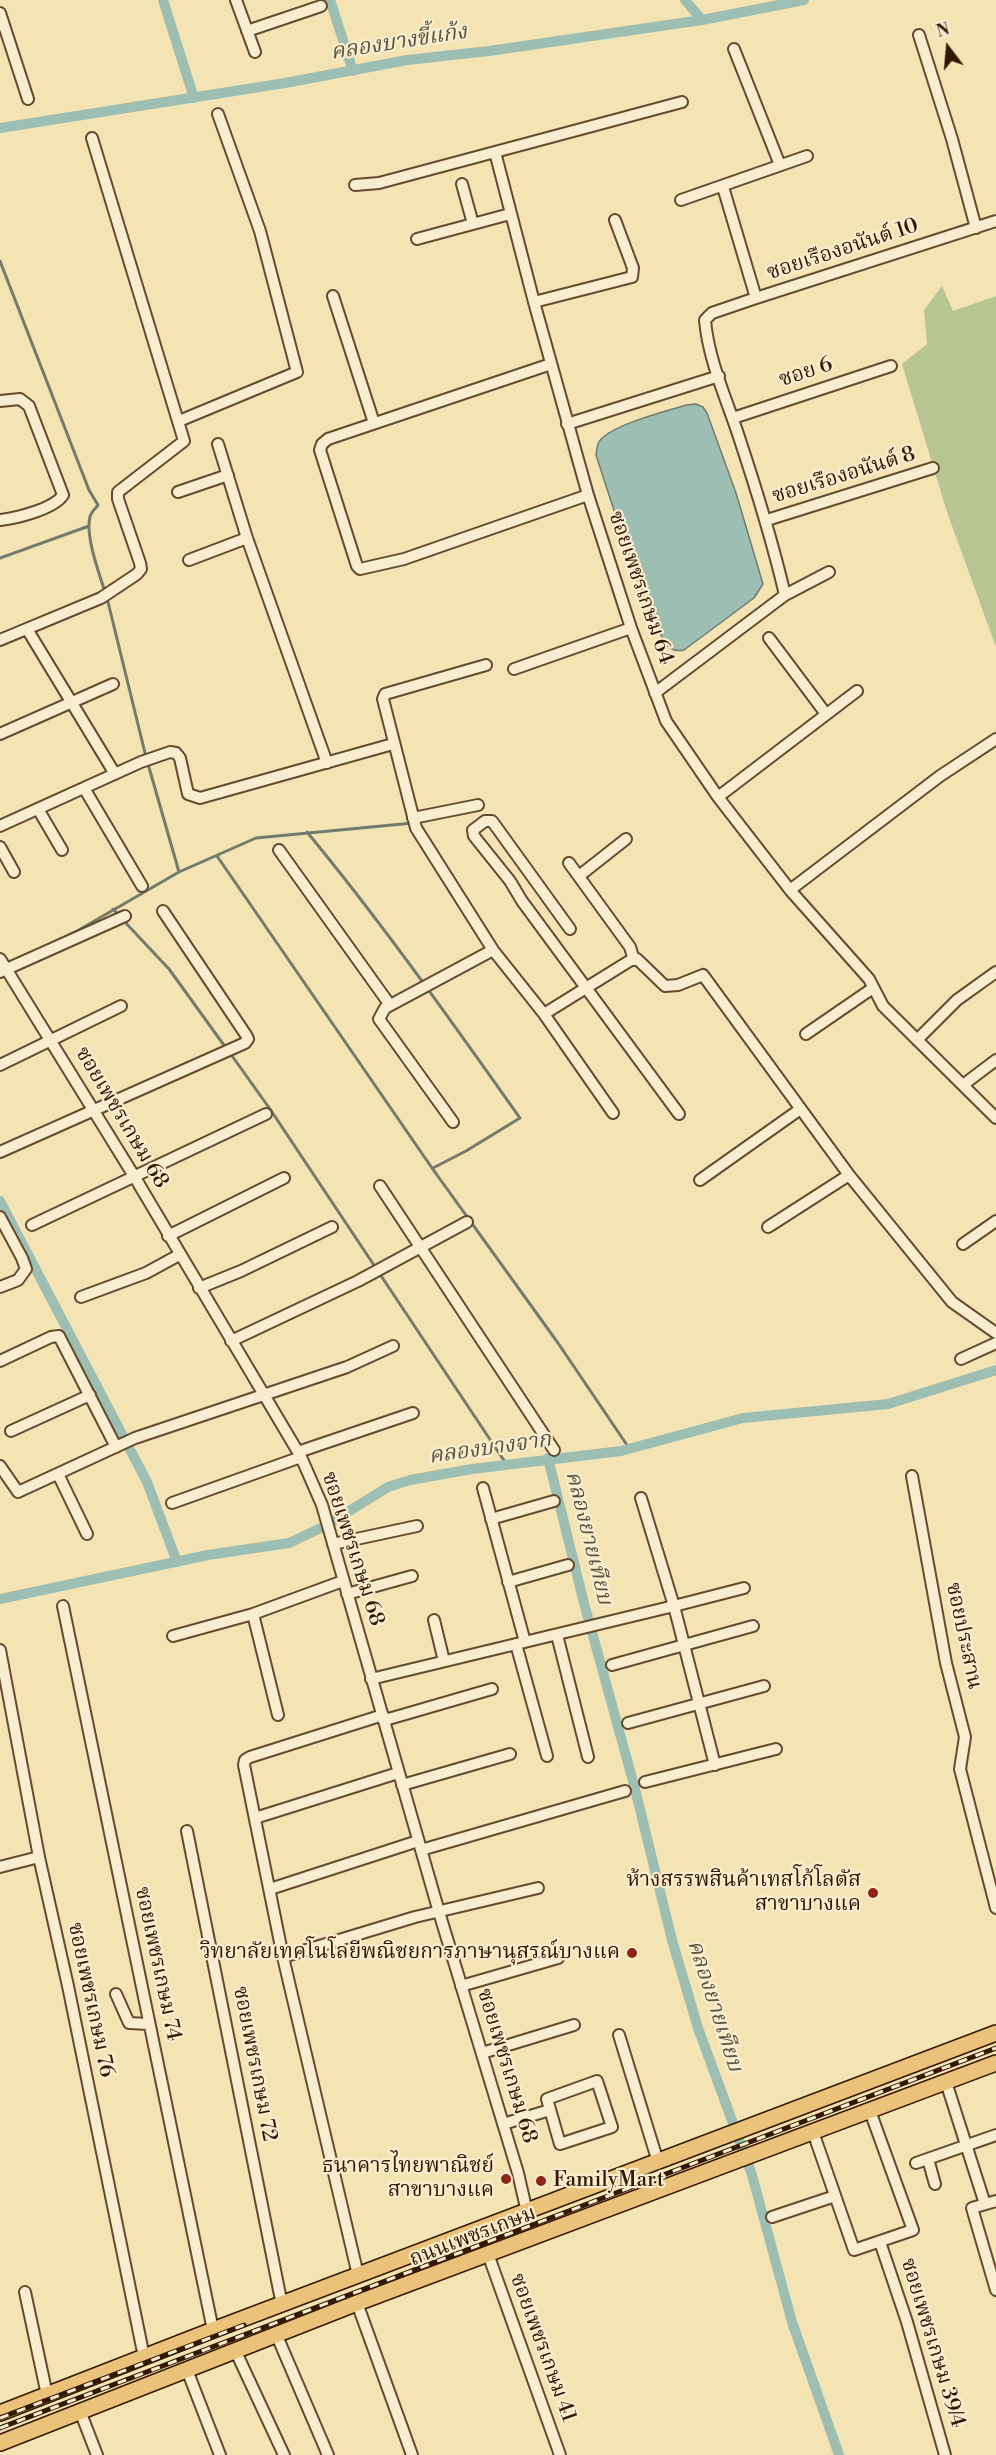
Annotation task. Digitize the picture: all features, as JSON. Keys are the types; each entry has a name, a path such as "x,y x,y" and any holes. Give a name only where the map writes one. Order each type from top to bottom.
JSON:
{"main road":[{"name":"ถนนเพชรเกษม","path":"0,2413 996,2033"},
{"name":"ถนนเพชรเกษม","path":"0,2443 362,2301 996,2063"},
{"path":"393,2262 401,2287"},
{"path":"358,2276 362,2301"}],"street":[{"path":"236,0 255,52"},
{"path":"247,31 321,6"},
{"path":"0,13 28,99"},
{"path":"919,36 950,134 976,228"},
{"path":"734,49 780,165"},
{"path":"355,185 379,183 682,102"},
{"path":"179,421 297,372 260,231 218,114"},
{"path":"1,638 101,598 113,592 141,569 118,499 118,492 183,442 179,421 92,138"},
{"name":"ซอยเพชรเกษม 64","path":"495,152 588,495 631,628 672,732 718,797 790,890 869,979 883,1006 996,1118"},
{"path":"681,200 807,156"},
{"path":"462,184 473,224"},
{"path":"723,187 756,298"},
{"path":"417,239 510,214"},
{"path":"534,302 632,277 633,268 615,220"},
{"name":"ซอยเรืองอนันต์ 10","path":"719,376 706,332 705,320 712,313 996,221"},
{"path":"333,296 374,423"},
{"path":"551,364 328,439 322,444 320,450 357,566 360,569 404,559 588,495"},
{"name":"ซอย 6","path":"733,418 891,366"},
{"path":"567,424 719,376 767,520 785,595"},
{"path":"0,401 20,399 29,406 63,495 59,502 31,513 0,520"},
{"path":"218,444 247,538 327,763"},
{"name":"ซอยเรืองอนันต์ 8","path":"767,520 933,468"},
{"path":"178,492 228,476"},
{"path":"189,560 247,538"},
{"path":"655,693 785,595 829,572"},
{"path":"514,669 631,628"},
{"path":"27,629 115,774"},
{"path":"768,638 826,714"},
{"path":"486,665 385,694 383,699 393,744 414,822 493,950 544,1014 613,1113"},
{"path":"0,734 114,684"},
{"path":"718,797 857,691"},
{"path":"790,890 940,776 996,739"},
{"path":"0,826 141,762 170,752 176,753 180,758 186,790 194,797 200,798 393,744"},
{"path":"84,788 142,886"},
{"path":"414,822 478,805"},
{"path":"38,809 62,850"},
{"path":"570,929 492,821 485,820 474,828 472,833 474,836 679,1114"},
{"path":"579,876 626,839"},
{"path":"0,847 14,872"},
{"path":"279,850 390,1005"},
{"path":"569,863 630,947 634,960"},
{"path":"0,1152 245,1043 248,1039 163,912"},
{"path":"4,971 125,915"},
{"path":"453,1122 379,1019 381,1013 390,1005 493,950"},
{"name":"ซอยเพชรเกษม 68","path":"0,959 4,971 51,1039 299,1454 321,1505 527,2212"},
{"path":"544,1014 637,959 666,986 678,985 703,975 799,1110 952,1302 996,1333"},
{"path":"917,1040 957,1000 996,972"},
{"path":"806,1034 873,988"},
{"path":"0,1065 121,1006"},
{"path":"963,1085 996,1060"},
{"path":"700,1180 799,1110"},
{"path":"32,1225 266,1114"},
{"path":"768,1227 849,1175"},
{"path":"168,1236 284,1178"},
{"path":"380,1186 554,1450"},
{"path":"0,1216 26,1269 18,1280 0,1287"},
{"path":"231,1341 390,1265 467,1221"},
{"path":"963,1244 996,1221"},
{"path":"199,1288 241,1271 332,1227"},
{"path":"81,1297 146,1273 179,1255"},
{"path":"0,1361 51,1337 59,1336 119,1446"},
{"path":"962,1359 996,1343"},
{"path":"0,1466 18,1492 135,1438 347,1367 393,1346"},
{"path":"11,1431 90,1395"},
{"path":"172,1503 413,1413"},
{"path":"58,1474 87,1534"},
{"name":"ซอยประสาน","path":"912,1476 946,1663 965,1737 960,1769 996,1908"},
{"path":"483,1488 508,1582 547,1756"},
{"path":"641,1498 674,1606 715,1764"},
{"path":"491,1519 554,1501"},
{"path":"332,1540 417,1526"},
{"path":"508,1582 568,1565"},
{"path":"347,1594 412,1576"},
{"path":"173,1636 253,1614 344,1581"},
{"path":"371,1679 596,1626 744,1588"},
{"name":"ซอยเพชรเกษม 74","path":"63,1606 213,2330"},
{"path":"253,1614 278,1715"},
{"path":"435,1620 444,1661"},
{"path":"612,1665 753,1626"},
{"path":"557,1635 588,1757"},
{"name":"ซอยเพชรเกษม 76","path":"0,1650 5,1696 73,2009 144,2357"},
{"path":"628,1723 764,1686"},
{"path":"358,2276 283,1957 245,1760 384,1718 492,1689"},
{"path":"645,1782 776,1749"},
{"path":"402,1785 510,1754"},
{"path":"255,1818 399,1773"},
{"path":"270,1889 420,1845 625,1791"},
{"name":"ซอยเพชรเกษม 72","path":"187,1831 282,2305"},
{"path":"0,1867 39,1857"},
{"path":"283,1957 439,1912 538,1888"},
{"path":"461,1986 558,1958"},
{"path":"116,1994 129,2023 149,2024"},
{"path":"482,2053 574,2025"},
{"path":"619,2035 658,2162"},
{"path":"597,2081 612,2127 560,2144 550,2110 548,2096 597,2081"},
{"path":"946,2082 985,2204"},
{"path":"503,2124 550,2110"},
{"path":"813,2132 854,2250 913,2230 870,2111"},
{"path":"916,2163 996,2135"},
{"path":"928,2159 935,2184"},
{"path":"772,2217 835,2196"},
{"path":"996,2201 972,2208 996,2290"},
{"name":"ซอยเพชรเกษม 39/4","path":"880,2242 907,2322 945,2455"},
{"name":"ซอยเพชรเกษม 41","path":"488,2254 560,2455"},
{"path":"25,2292 47,2395"},
{"path":"362,2301 412,2455"},
{"path":"277,2336 328,2455"},
{"path":"236,2352 284,2455"},
{"path":"187,2370 220,2455"},
{"path":"80,2411 98,2455"}],"green space":[{"path":"942,286 953,311 996,296 996,647 947,512 902,364 927,344 924,310"}],"water":[{"path":"696,404 703,407 707,413 736,493 763,584 754,598 684,650 677,651 670,648 663,640 634,572 596,455 600,440 619,428 686,405"}],"waterway":[{"path":"163,0 194,98"},
{"path":"330,0 353,71"},
{"path":"685,0 702,20"},
{"name":"คลองบางขี้แก้ง","path":"0,128 285,83 407,60 489,51 702,20 804,0"},
{"path":"0,261 89,490 98,505 91,515 89,534 105,592"},
{"path":"0,558 89,526"},
{"path":"107,598 146,757 179,872"},
{"path":"48,945 77,931 179,872 256,838 413,823"},
{"path":"307,832 390,937 520,1118 433,1168"},
{"path":"217,856 629,1448"},
{"path":"113,909 119,915"},
{"path":"123,920 169,969 226,1048"},
{"path":"230,1053 270,1109 507,1465"},
{"path":"0,1201 147,1482 177,1562"},
{"name":"คลองบางจาก","path":"0,1599 208,1555 289,1543 325,1526 388,1487 410,1480 472,1469 621,1451 743,1418 888,1404 996,1370"},
{"name":"คลองยายเทียบ","path":"548,1458 584,1603 634,1785 672,1940 698,2028 752,2175 792,2322 839,2455"}],"railway":[{"path":"0,2428 996,2048"},
{"path":"0,2418 244,2325"}],"place":[{"name":"ห้างสรรพสินค้าเทสโก้โลตัส สาขาบางแค","path":"873,1893"},
{"name":"วิทยาลัยเทคโนโลยีพณิชยการภาษานุสรณ์บางแค","path":"632,1953"},
{"name":"ธนาคารไทยพาณิชย์ สาขาบางแค","path":"506,2179"},
{"name":"FamilyMart","path":"541,2181"}]}
